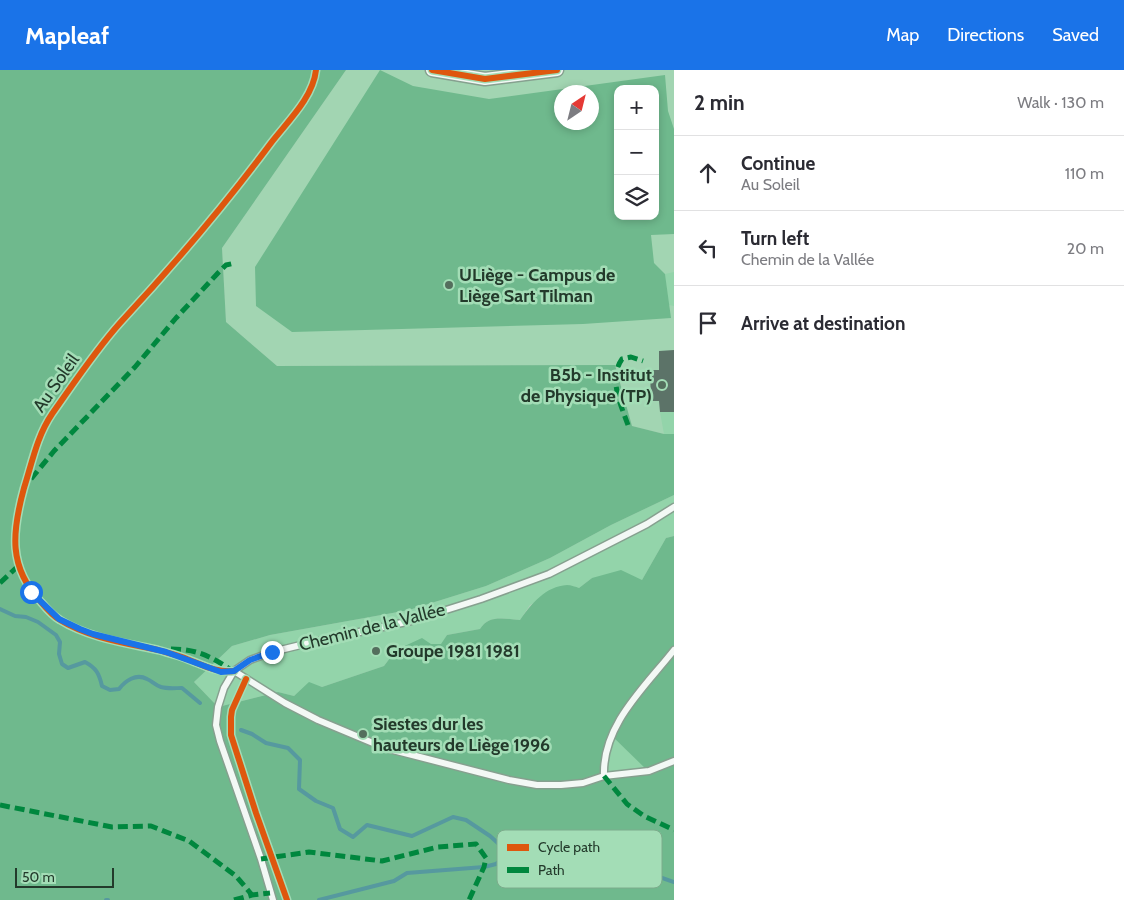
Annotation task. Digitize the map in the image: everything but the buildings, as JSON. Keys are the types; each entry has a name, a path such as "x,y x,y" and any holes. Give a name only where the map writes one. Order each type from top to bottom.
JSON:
{"street":[{"path":"432,70 485,79 557,70"}],"lane":[{"name":"Chemin de la Vallée","path":"234,671 250,660 272,652 411,621 481,599 549,574 647,524 674,507"},
{"path":"604,776 603,762 616,726 634,698 674,650"},
{"path":"273,900 216,725 218,707 224,688 234,671 285,703 318,720 384,748 446,765 537,785 583,783 604,776 649,771 674,761"}],"shaded area":[{"path":"0,70 346,70 222,248 226,322 277,366 615,365 632,426 664,434 674,434 674,495 611,525 550,558 486,586 409,610 270,635 232,646 194,682 218,707 278,692 294,696 309,682 322,687 384,666 396,650 422,638 431,644 441,644 447,635 480,629 484,624 493,619 520,620 540,597 559,586 569,585 579,588 592,578 621,570 642,580 666,538 674,536 674,900 0,900","holes":["612,736 648,771 604,776"]},
{"name":"ULiège - Campus de Liège Sart Tilman","path":"346,70 674,70 674,434 664,434 632,426 615,365 277,366 226,322 222,248"},
{"name":"ULiège - Campus de Liège Sart Tilman","path":"380,70 413,86 489,99 554,90 554,130 599,130 599,85 592,85 665,75 668,111 674,129 674,234 651,235 654,263 665,274 671,318 583,324 292,332 256,306 255,267"},
{"path":"674,272 674,306 669,305 665,274"},
{"path":"660,412 674,412 674,434 664,434"},
{"path":"674,495 674,536 666,538 642,580 592,578 579,588 567,585 530,605 520,620 493,619 484,624 480,629 447,635 442,644 396,650 384,666 322,687 309,683 294,696 278,692 218,707 194,682 232,646 270,635 409,610 486,586 550,558 611,525"},
{"path":"611,735 649,771 604,776"}],"waterway":[{"path":"0,609 15,616 26,617 38,622 56,635 60,642 59,654 62,664 68,668 85,662 96,671 102,686 110,690 119,689 124,683 135,677 143,677 161,687 182,688 200,703"},
{"path":"241,730 252,734 266,743 288,748 300,760 299,789 316,801 333,808 340,829 353,837 367,825 412,836 453,817 466,820 497,842"},
{"path":"319,900 394,881 407,873 484,867 497,863"},
{"path":"662,878 674,882"}],"marked path":[{"path":"31,479 54,451 135,367 176,318 218,273 226,265 235,263"},
{"path":"628,425 619,401 616,375 622,359 631,357 643,361"},
{"path":"0,583 18,566"},
{"path":"171,649 188,650 203,654 231,670"},
{"path":"604,776 627,804 644,816 674,830"},
{"path":"0,805 112,827 151,826 189,841 236,876 252,895"},
{"path":"261,859 309,852 382,861 438,847 476,844 486,858 484,867 469,900"},
{"path":"234,900 270,893"}],"cycle path":[{"name":"Au Soleil","path":"234,671 215,670 173,654 95,636 57,618 30,589 23,576 16,548 17,519 35,450 42,431 52,414 111,334 198,235 305,100 314,80 316,70"},
{"path":"432,70 485,79 557,70"},
{"path":"246,679 232,710 231,735 287,900"}],"place":[{"name":"ULiège - Campus de Liège Sart Tilman","path":"449,285"},
{"name":"B5b - Institut de Physique (TP)","path":"662,385"},
{"name":"Groupe 1981 1981","path":"376,651"},
{"name":"Siestes dur les hauteurs de Liège 1996","path":"363,734"}],"route":[{"path":"31,592 59,619 80,629 186,658 221,672 234,671 250,660 272,652"}]}
